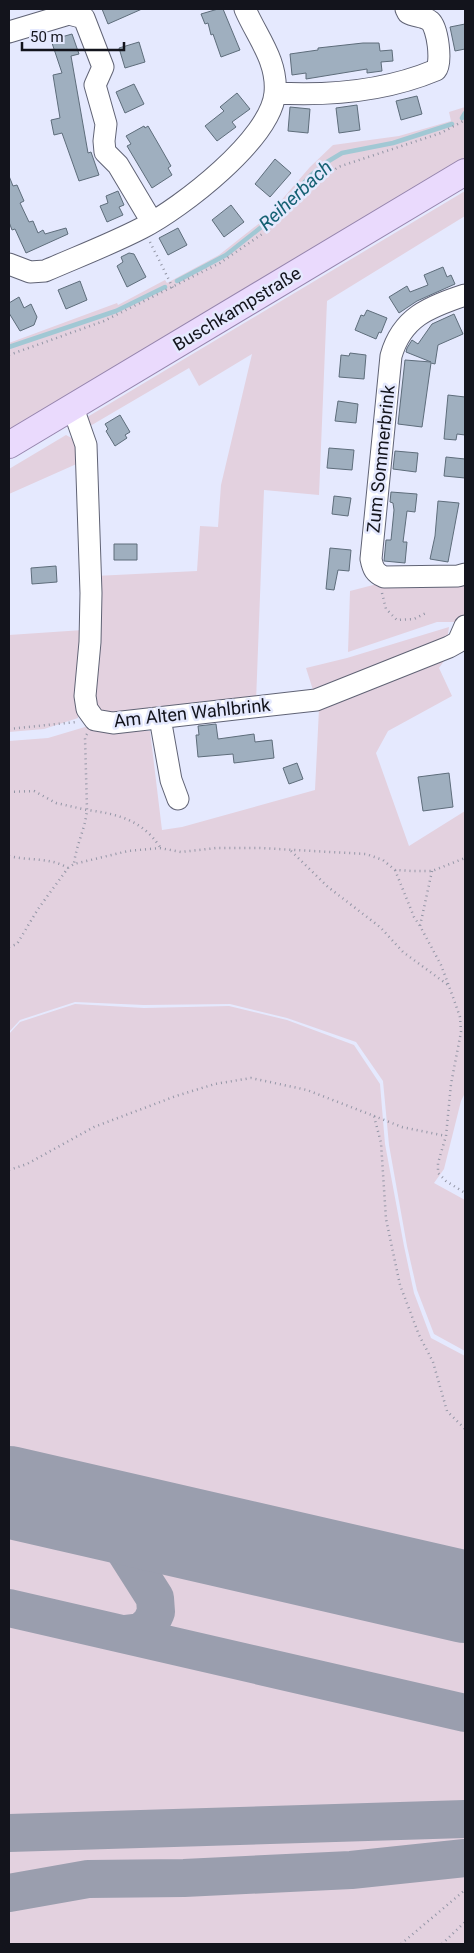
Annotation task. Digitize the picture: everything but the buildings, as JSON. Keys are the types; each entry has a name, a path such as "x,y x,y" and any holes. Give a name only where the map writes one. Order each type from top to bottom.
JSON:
{"main road":[{"name":"Buschkampstraße","path":"9,445 465,172"}],"street":[{"path":"9,264 30,272 45,271 148,225 219,174 236,157 267,118 275,93 270,58 245,9"},
{"path":"275,93 313,95 390,85 436,70 440,66 440,60 434,25 427,19 408,14 406,9"},
{"path":"9,32 69,14 84,18 103,67 95,85 106,124 105,152 118,165 148,225"},
{"name":"Zum Sommerbrink","path":"382,576 373,568 371,559 391,356 395,342 402,329 413,319 429,309 465,295"},
{"name":"Am Alten Wahlbrink","path":"73,408 83,432 86,454 90,642 85,696 87,709 95,720 113,723 316,700 449,647 458,642 465,626"},
{"path":"382,576 458,576 465,574"},
{"path":"160,718 171,780 178,799"}],"path":[{"path":"9,355 104,321 173,288 245,248 268,230 320,179 338,167 442,133 465,120"},
{"path":"148,225 173,288"},
{"path":"382,576 382,597 386,609 392,616 404,621 426,613"},
{"path":"9,729 95,720"},
{"path":"74,864 76,848 85,829 87,810 85,738 95,720"},
{"path":"9,792 34,791 56,803 106,812 131,820 151,833 160,848"},
{"path":"9,947 17,944 68,868 74,864 128,851 160,848 181,852 216,848 366,854 383,860 394,870 414,917 441,965 460,1017 461,1032 446,1136 438,1163 438,1173 446,1181 465,1193"},
{"path":"291,851 328,887 380,927 403,952 449,986"},
{"path":"9,856 22,859 45,859 60,863 68,868"},
{"path":"394,870 432,871 465,858"},
{"path":"420,926 432,871"},
{"path":"9,1170 27,1164 94,1126 215,1084 251,1078 307,1090 402,1127 446,1136"},
{"path":"374,1116 381,1143 386,1219 400,1285 419,1335 434,1362 447,1410 465,1429"},
{"path":"401,1944 465,1890"},
{"path":"442,1944 465,1922"}],"shaded area":[{"path":"465,107 465,160 9,435 9,343 117,303 118,305 165,280 167,283 219,255 266,218 310,167 333,145 399,136 451,121 449,112"},
{"path":"465,191 465,216 327,301 319,495 264,490 256,702 109,719 90,700 95,576 197,571 200,526 218,527 221,485 252,354 199,386 189,368 85,429 84,419"},
{"path":"66,435 79,442 81,462 9,494 9,469"},
{"path":"381,583 465,584 464,617 456,622 437,622 348,652 350,591"},
{"path":"449,627 444,661 439,668 452,696 388,731 376,753 409,846 465,811 465,1093 461,1101 444,1169 434,1183 465,1200 465,1351 434,1334 417,1290 389,1145 383,1081 356,1042 287,1018 230,1004 144,1005 75,1002 20,1020 9,1032 9,741 48,738 85,727 106,731 150,731 162,830 182,827 315,790 319,709 306,668 347,658"},
{"path":"83,630 78,718 44,729 9,732 9,635"},
{"path":"75,1004 144,1008 229,1006 287,1020 354,1045 380,1084 385,1144 414,1293 431,1338 465,1356 465,1944 9,1944 9,1034 20,1022"}],"waterway":[{"name":"Reiherbach","path":"462,118 465,113"},
{"name":"Reiherbach","path":"177,281 226,255 274,217 310,176 342,153 393,143 452,124"},
{"name":"Reiherbach","path":"9,347 116,311 165,287"}],"taxiway":[{"path":"72,1506 95,1516 113,1532 155,1598 156,1612 151,1623 141,1632 124,1634"},
{"path":"9,1608 465,1713"},
{"path":"9,1833 465,1819"},
{"path":"9,1893 88,1879 184,1878 351,1870 465,1858"}],"runway":[{"path":"9,1492 465,1597"}]}
